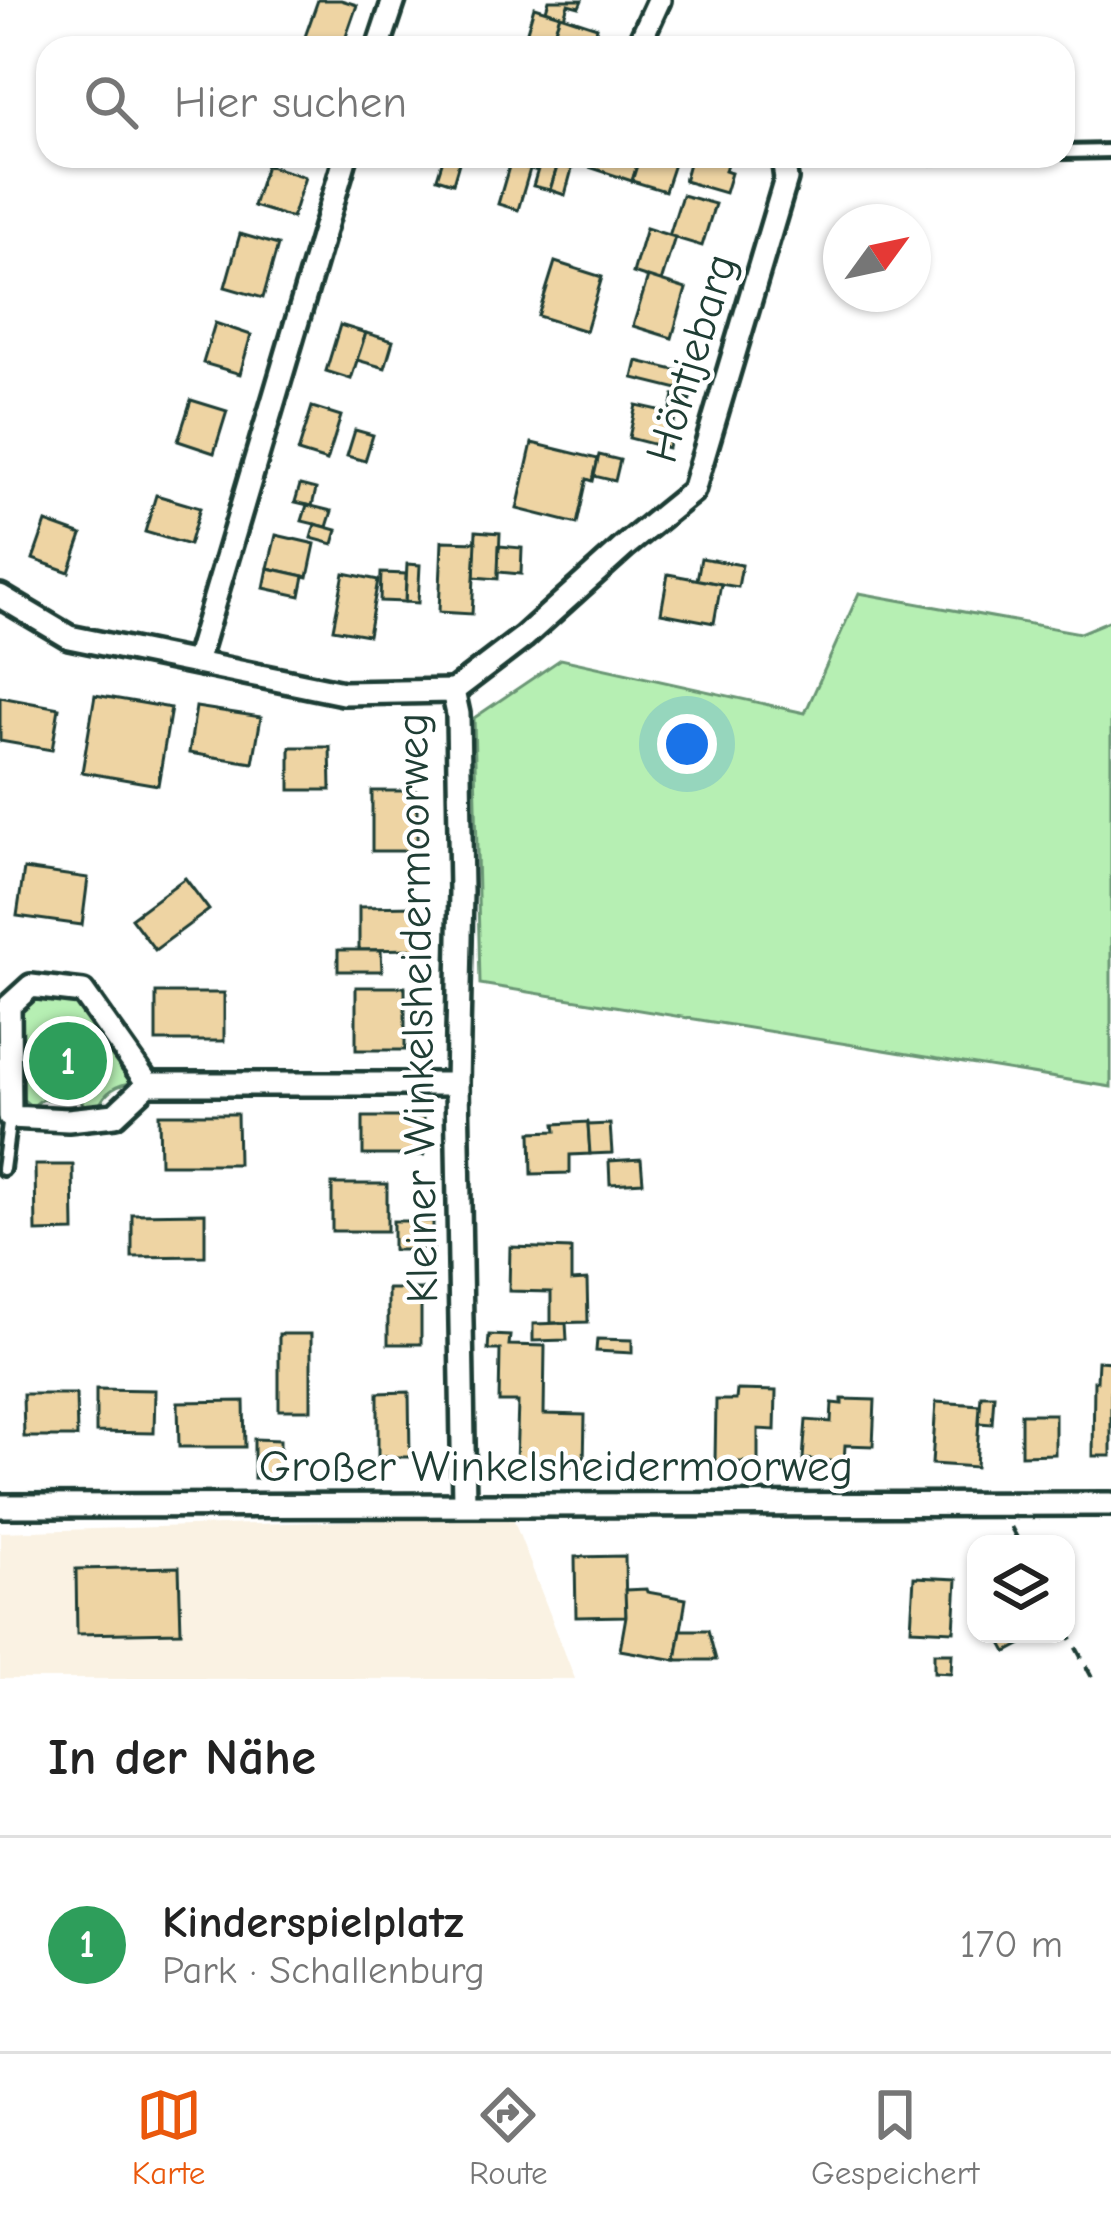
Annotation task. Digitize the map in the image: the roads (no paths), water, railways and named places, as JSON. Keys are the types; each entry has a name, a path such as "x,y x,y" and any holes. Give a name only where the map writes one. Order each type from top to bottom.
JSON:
{"street":[{"path":"386,36 394,0"},
{"path":"642,36 659,0"},
{"path":"196,662 342,168"},
{"name":"Höntjebarg","path":"453,691 524,637 693,491 786,178 784,168"},
{"name":"Kleiner Winkelsheidermoorweg","path":"0,596 69,637 344,693 453,691 458,714 461,890 458,1084 464,1503"},
{"path":"148,1084 83,992 32,986 9,1006 10,1117 68,1120 115,1115 148,1084 458,1084"},
{"name":"Großer Winkelsheidermoorweg","path":"0,1505 1111,1504"}],"lane":[{"path":"1075,152 1111,151"},
{"path":"3,1169 10,1117"}],"place":[{"name":"Kinderspielplatz","path":"68,1061"}]}
